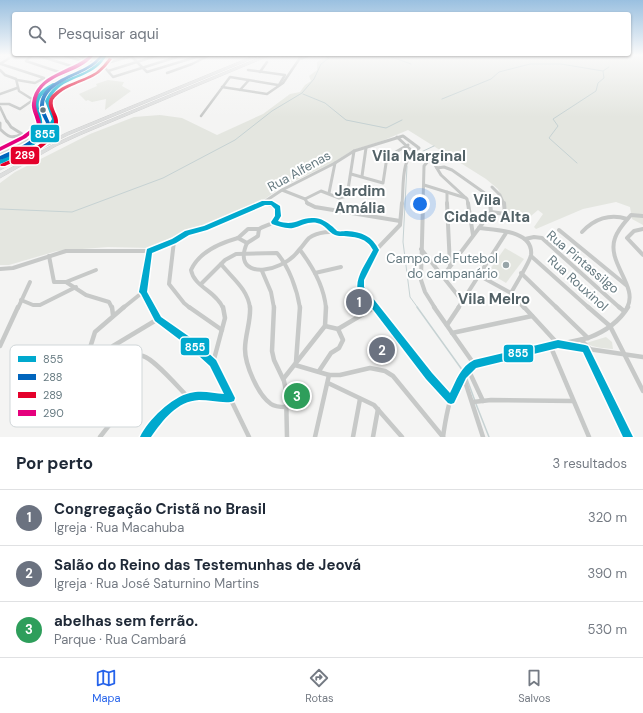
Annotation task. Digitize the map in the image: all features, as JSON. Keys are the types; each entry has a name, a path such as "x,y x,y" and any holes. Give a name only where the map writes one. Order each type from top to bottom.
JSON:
{"highway":[{"path":"0,169 67,134 212,75"},
{"path":"0,176 55,145 79,134 223,75"}],"main road":[{"path":"33,100 53,84 73,75"},
{"path":"33,100 49,95 61,84 79,75"},
{"path":"0,162 37,140 50,129 54,119 48,104 49,95 57,85 53,84"},
{"path":"0,156 32,138 41,129 42,124 33,100"}],"street":[{"path":"6,75 17,80 35,83 44,78 36,75"},
{"path":"222,87 266,94 278,85 285,76 281,75"},
{"path":"201,116 230,78 278,85 284,83 289,75"},
{"path":"17,80 17,88 20,92 33,100"},
{"path":"240,90 249,80"},
{"path":"0,94 17,88"},
{"path":"0,104 9,104 20,109 39,95"},
{"path":"0,107 6,122 12,128 21,132 22,135 9,138 0,129 0,123 6,122"},
{"name":"Rua Alfenas","path":"0,269 13,268 66,252 86,250 149,252 174,241 187,233 205,228 264,203 282,190 335,163 354,151 401,136 406,137 418,146 419,148 412,151"},
{"path":"397,137 408,145 412,151 405,168 405,182 400,223 376,250 359,285 374,307 429,376 451,400"},
{"path":"351,174 384,182 387,157 408,145"},
{"path":"362,176 366,148"},
{"path":"305,199 320,190 326,191 339,198 347,196 354,151"},
{"path":"409,156 415,157 423,153"},
{"path":"444,157 428,161 424,166 420,280 431,302 474,364"},
{"path":"432,160 445,179 467,199 473,235"},
{"path":"329,193 335,163"},
{"path":"437,168 444,167 452,170 486,194 490,202 491,212 443,276"},
{"path":"424,185 467,199"},
{"path":"491,212 505,214 506,209 498,192 492,187"},
{"path":"282,190 305,199 308,204 324,209 400,223"},
{"path":"447,192 450,266"},
{"path":"213,363 225,318 223,305 217,296 192,275 191,270 195,262 213,248 238,238 248,229 259,229 274,222 278,216 278,208 272,204 264,203"},
{"path":"443,437 446,415 451,400 463,375 474,364 550,345 588,338 610,326 624,311 631,298 627,285 615,262 613,245 616,233 631,212 643,215"},
{"path":"582,232 597,220 615,217 625,219"},
{"path":"274,222 284,227 290,227 314,218 329,224 336,233"},
{"name":"Rua Pintassilgo","path":"479,228 520,236 525,239 534,236 542,238 624,311"},
{"path":"259,229 258,236 247,243 242,253 243,260 246,264 262,271 284,264 300,250 303,244 311,237 336,233 368,238 375,245 376,250"},
{"path":"643,229 639,229 629,234 627,238 643,255"},
{"path":"559,230 627,285"},
{"path":"448,325 506,233"},
{"path":"238,238 247,243"},
{"path":"511,293 531,256 532,251 525,239"},
{"path":"174,241 169,284 184,303 222,330"},
{"path":"421,249 462,302"},
{"path":"284,378 325,326 327,311 326,301 315,274 300,250"},
{"path":"149,252 143,292 158,319 191,343 213,363 249,437"},
{"path":"201,284 230,256 242,253 260,254 274,252 280,256 298,291 301,304 302,318 296,364"},
{"path":"49,256 52,267 53,281 55,283 66,282 96,270"},
{"name":"Rua Rouxinol","path":"531,256 610,326"},
{"path":"221,264 242,287 249,302 250,319 245,353 249,368 264,398 271,404 286,407"},
{"path":"315,274 341,267"},
{"path":"262,271 273,294 275,305 272,348 273,357 284,378 287,393 287,437"},
{"path":"609,271 622,275"},
{"path":"521,273 588,338"},
{"path":"480,276 511,293 558,344 588,350 643,357"},
{"path":"0,346 30,282"},
{"path":"66,282 91,297 110,302 113,315"},
{"path":"21,300 33,305 40,305 76,287"},
{"path":"90,345 93,334 99,326 143,292"},
{"path":"325,326 338,329 374,307"},
{"path":"452,333 532,316"},
{"path":"115,345 158,319"},
{"path":"610,326 643,391"},
{"path":"319,371 326,359 342,344 343,340 338,329"},
{"path":"580,340 588,350 628,437"},
{"path":"550,345 589,437"},
{"path":"142,356 151,360 188,397"},
{"path":"296,364 329,375 338,375 370,368 385,370 393,376 443,437"},
{"path":"468,369 483,401"},
{"path":"315,437 329,375"},
{"path":"463,375 473,402 483,437"},
{"path":"328,384 366,401 378,409 402,437"},
{"path":"145,437 166,411 188,397 200,396 220,399 231,398"},
{"path":"353,437 360,399"},
{"path":"473,402 573,401"},
{"path":"373,437 378,409"},
{"path":"100,437 108,427"}],"shaded area":[{"path":"643,75 643,225 632,219 630,207 616,202 583,209 536,229 534,227 543,214 538,210 525,221 508,212 498,189 486,179 408,130 382,141 353,150 334,162 280,188 265,199 221,219 187,230 151,248 108,247 57,251 9,265 0,265 0,183 15,172 90,134 134,117 160,115 182,118 217,135 263,114 290,94 300,92 305,85 311,81 309,76"},
{"path":"108,80 124,82 122,86 131,91 105,110 106,99 92,102 88,100 86,101 79,94 97,86 96,84"},
{"name":"Campo de Futebol do campanário","path":"505,248 524,259 506,283 488,272"},
{"path":"606,337 612,342 613,349 595,347 586,343"}],"waterway":[{"path":"0,209 72,212 163,178 235,140 272,111 302,93 316,75"},
{"path":"442,99 491,79 495,75"},
{"path":"577,163 549,138 558,126 553,119 596,91 598,83 604,78 604,75"},
{"path":"303,94 325,103 346,120 386,128 402,120"},
{"path":"419,153 434,146"},
{"path":"407,166 403,242 410,297 418,308"},
{"path":"417,307 463,371"},
{"path":"467,379 475,401"},
{"path":"476,404 489,437"}],"transit line":[{"name":"290","path":"0,149 24,137 39,125 34,104 36,93 49,79 57,75"},
{"name":"288","path":"0,158 27,145 40,135 48,123 43,112 42,105 44,96 58,83 73,75"},
{"name":"855","path":"0,162 24,150 45,134 54,119 47,101 50,94 55,88 78,75"},
{"name":"289","path":"3,165 26,155 42,145 48,139 53,133 56,125 50,103 51,100 60,90 91,75"},
{"name":"855","path":"32,138 39,130 41,124 36,105 37,99 43,92 54,84"},
{"name":"855","path":"145,437 168,409 183,399 200,396 231,398 213,363 191,343 158,319 143,292 149,251 174,241 187,233 205,228 264,203 272,203 278,208 278,216 274,222 284,226 292,226 311,220 318,220 326,224 336,233 365,237 373,244 376,250 361,280 360,288 429,376 451,400 463,375 474,364 558,344 585,349 628,437"}],"place":[{"name":"Campo de Futebol do campanário","path":"506,265"},
{"name":"Congregação Cristã no Brasil","path":"359,302"},
{"name":"Salão do Reino das Testemunhas de Jeová","path":"382,350"},
{"name":"abelhas sem ferrão.","path":"297,396"}],"district":[{"name":"Vila Marginal","path":"419,156"},
{"name":"Jardim Amália","path":"360,200"},
{"name":"Vila Cidade Alta","path":"487,208"},
{"name":"Vila Melro","path":"494,299"}]}
